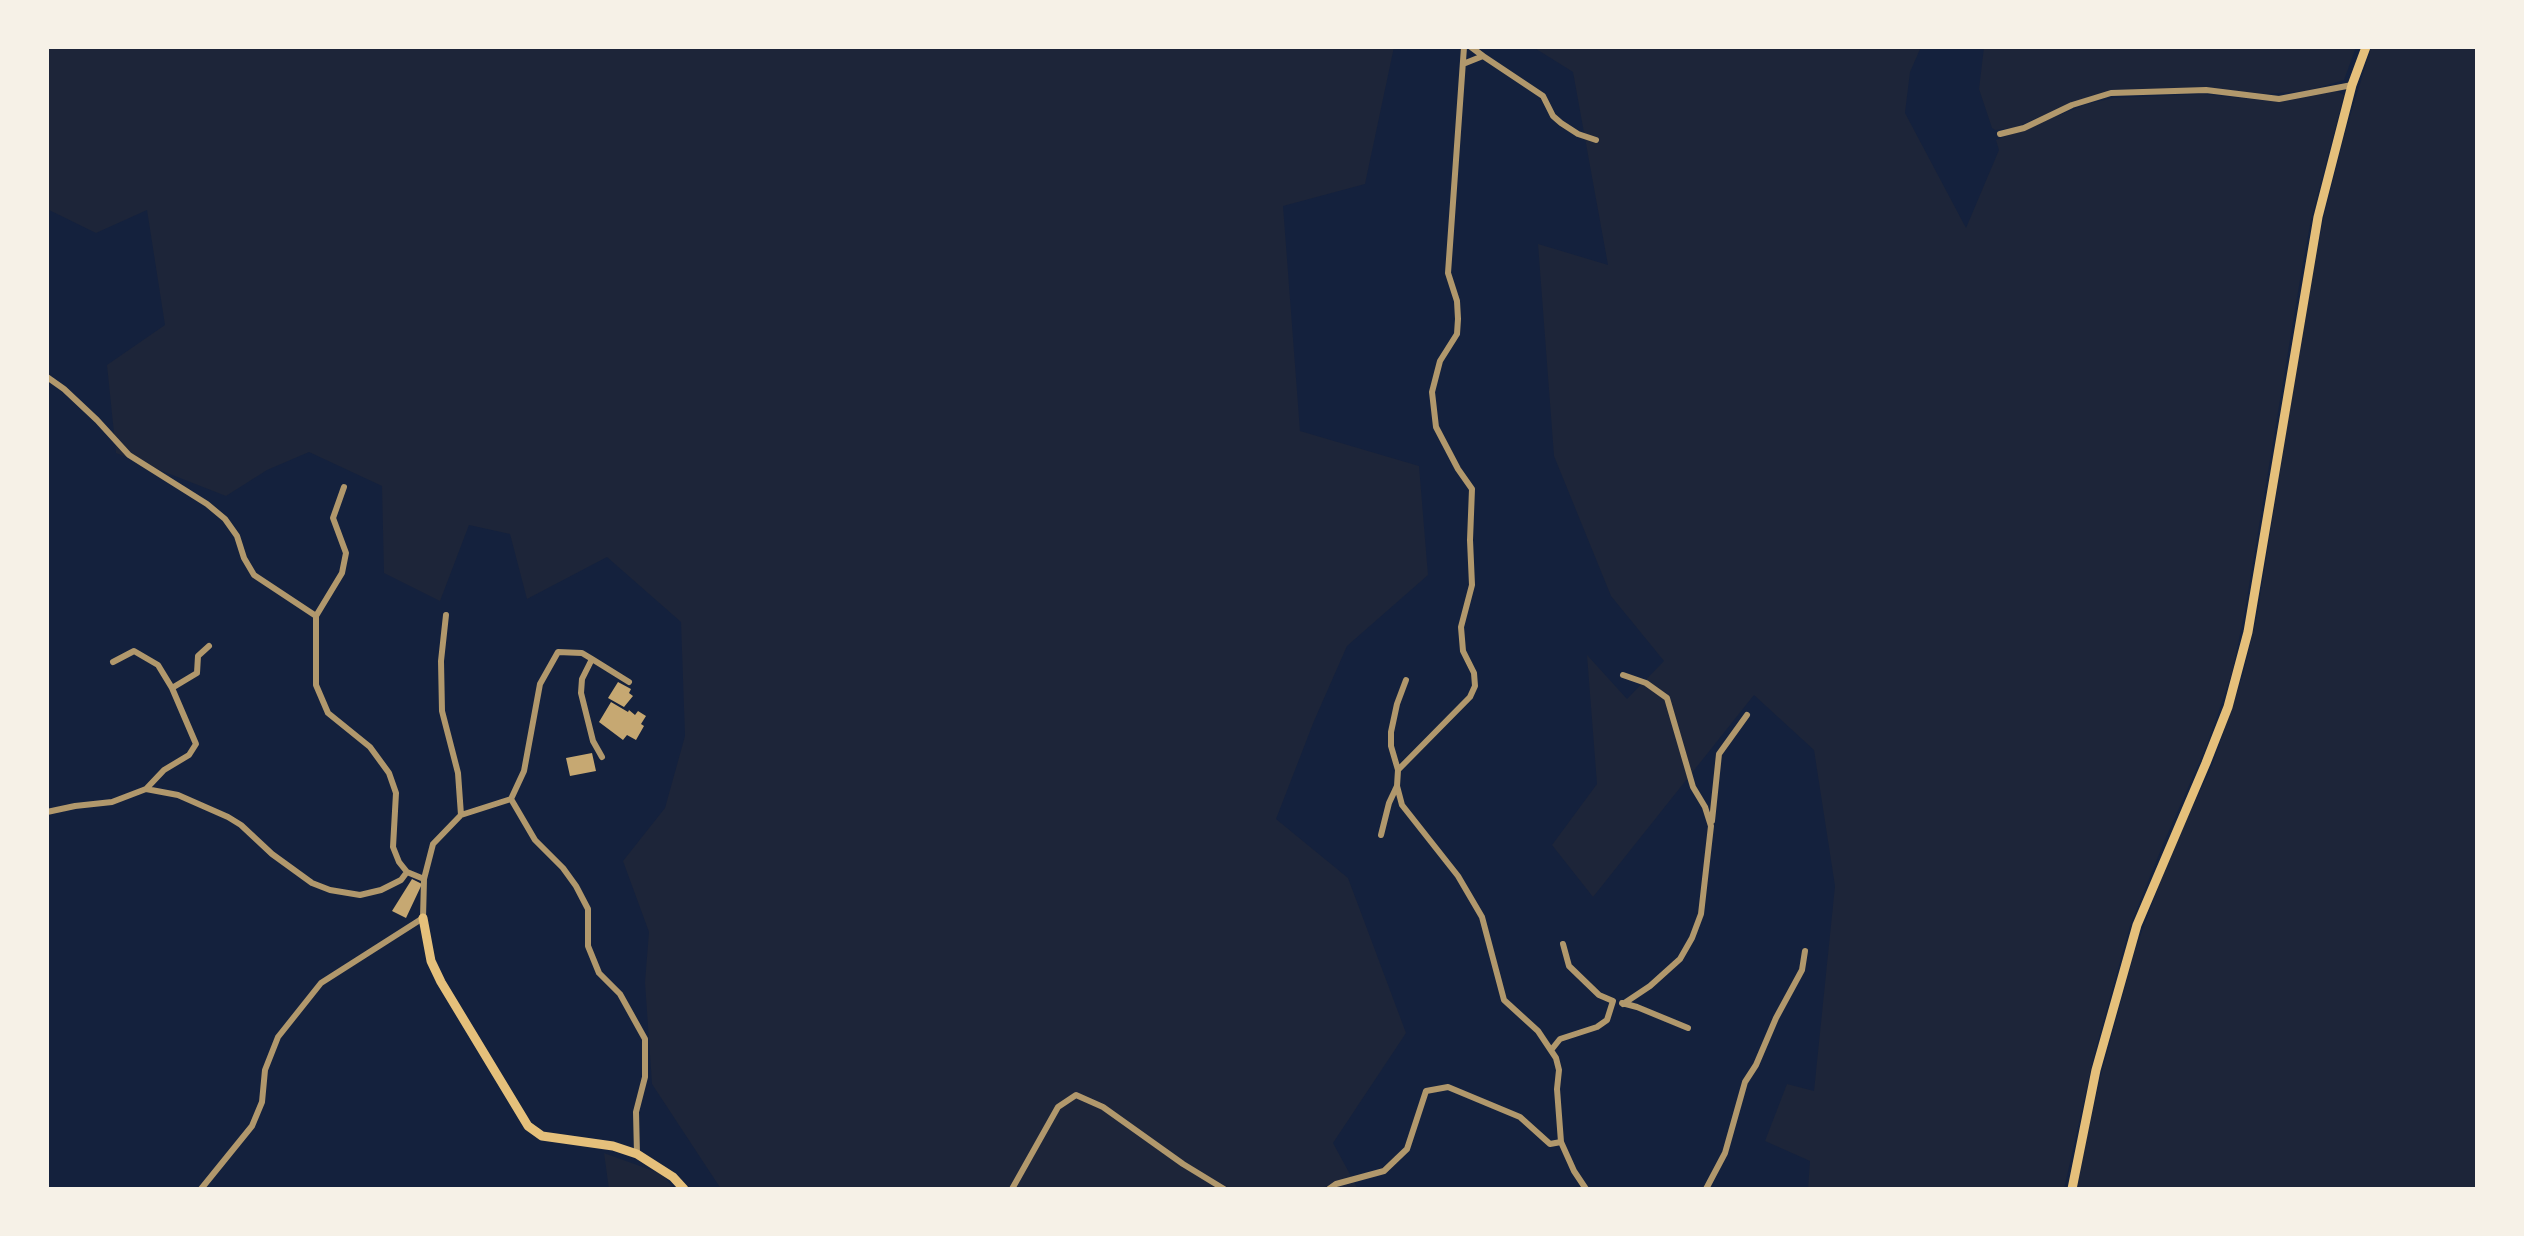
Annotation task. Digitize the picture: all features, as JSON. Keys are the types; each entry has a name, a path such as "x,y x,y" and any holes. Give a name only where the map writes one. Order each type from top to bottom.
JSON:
{"main road":[{"path":"2072,1189 2096,1070 2137,925 2228,707 2248,632 2318,217 2352,85 2366,47"},
{"path":"423,918 431,961 441,982 528,1126 542,1136 613,1146 637,1154 673,1177 684,1189"}],"street":[{"path":"1398,770 1470,697 1475,686 1474,673 1463,650 1461,627 1472,585 1472,489 1458,469 1436,426 1432,392 1440,361 1457,334 1457,301 1448,274 1464,47"},
{"path":"1471,47 1543,96 1553,116 1561,122 1578,134 1596,140"},
{"path":"1463,64 1483,56"},
{"path":"2000,134 2024,128 2072,105 2111,93 2206,90 2280,99 2352,85"},
{"path":"47,377 97,420 129,455 207,504 225,519 237,536 244,558 254,575 316,616"},
{"path":"344,487 333,518 345,553 342,573 316,616 316,685 328,713 370,747 389,773 396,793 393,847 407,872 424,879"},
{"path":"446,615 441,661 442,712 458,773 461,815"},
{"path":"172,688 197,673 198,656 209,646"},
{"path":"47,812 112,802 146,789 164,770 189,755 196,744 172,688 158,665 134,651 113,662"},
{"path":"201,1189 252,1126 262,1102 265,1070 278,1037 298,1009 321,983 423,918 424,879 433,844 461,815 511,799 524,771 540,684 558,652 582,653 629,682"},
{"path":"592,659 582,679 581,693 593,741 602,757"},
{"path":"1623,675 1646,683 1667,698 1693,787 1705,807 1711,826"},
{"path":"1406,680 1391,732 1391,746 1398,770 1397,786 1402,805 1458,876 1482,917 1504,1000 1538,1031 1552,1049 1559,1070 1557,1089 1560,1142 1586,1189"},
{"path":"1623,1004 1650,986 1680,959 1692,938 1701,914 1719,754 1748,715"},
{"path":"1381,835 1389,803 1397,786"},
{"path":"146,789 178,795 228,817 292,869 312,883 330,890 360,895 381,890 401,880 407,872"},
{"path":"511,799 535,840 563,867 576,886 588,909 588,946 599,973 620,994 645,1039 645,1077 636,1112 637,1154"},
{"path":"1563,944 1569,966 1599,995 1688,1028"},
{"path":"1706,1189 1725,1153 1745,1082 1802,970 1805,951"},
{"path":"1552,1049 1560,1040 1597,1027 1608,1020 1613,1001"},
{"path":"1329,1189 1336,1184 1384,1171 1407,1149 1426,1091 1448,1087 1520,1117 1550,1143 1560,1142"},
{"path":"1012,1189 1058,1107 1076,1095 1103,1107 1183,1164 1224,1189"}],"shaded area":[{"path":"47,47 1394,47 1365,184 1283,206 1300,431 1419,466 1428,575 1347,646 1276,819 1348,878 1406,1033 1333,1143 1358,1189 721,1189 652,1084 645,982 649,932 623,861 665,808 685,736 681,622 607,557 527,599 510,534 469,525 440,601 384,573 382,486 309,452 267,470 226,496 116,453 107,365 165,325 147,210 96,233 47,209"},
{"path":"1533,47 1921,47 1910,72 1905,113 1966,228 1999,150 1996,140 2087,104 2113,98 2202,94 2280,102 2337,91 2344,95 2311,220 2232,673 2207,745 2130,926 2095,1052 2064,1189 1808,1189 1810,1161 1765,1141 1787,1084 1814,1091 1835,886 1814,750 1754,695 1593,897 1552,845 1597,784 1587,655 1627,699 1664,661 1611,596 1554,456 1538,244 1608,265 1573,72"},
{"path":"1984,47 2356,47 2344,80 2307,91 2265,94 2203,88 2107,93 2080,100 2014,128 1995,130 1979,89"},
{"path":"2477,47 2477,1189 2075,1189 2100,1078 2135,950 2174,845 2212,766 2243,674 2257,615 2306,308 2324,215 2346,129 2371,48"},
{"path":"604,1153 662,1174 674,1188 609,1189"}],"building":[{"path":"618,682 631,689 629,693 633,696 624,707 608,698"},
{"path":"611,702 635,715 638,711 646,716 636,740 627,735 623,740 599,722"},
{"path":"592,753 596,771 570,776 566,758"},
{"path":"412,879 422,884 406,918 392,911"}]}
